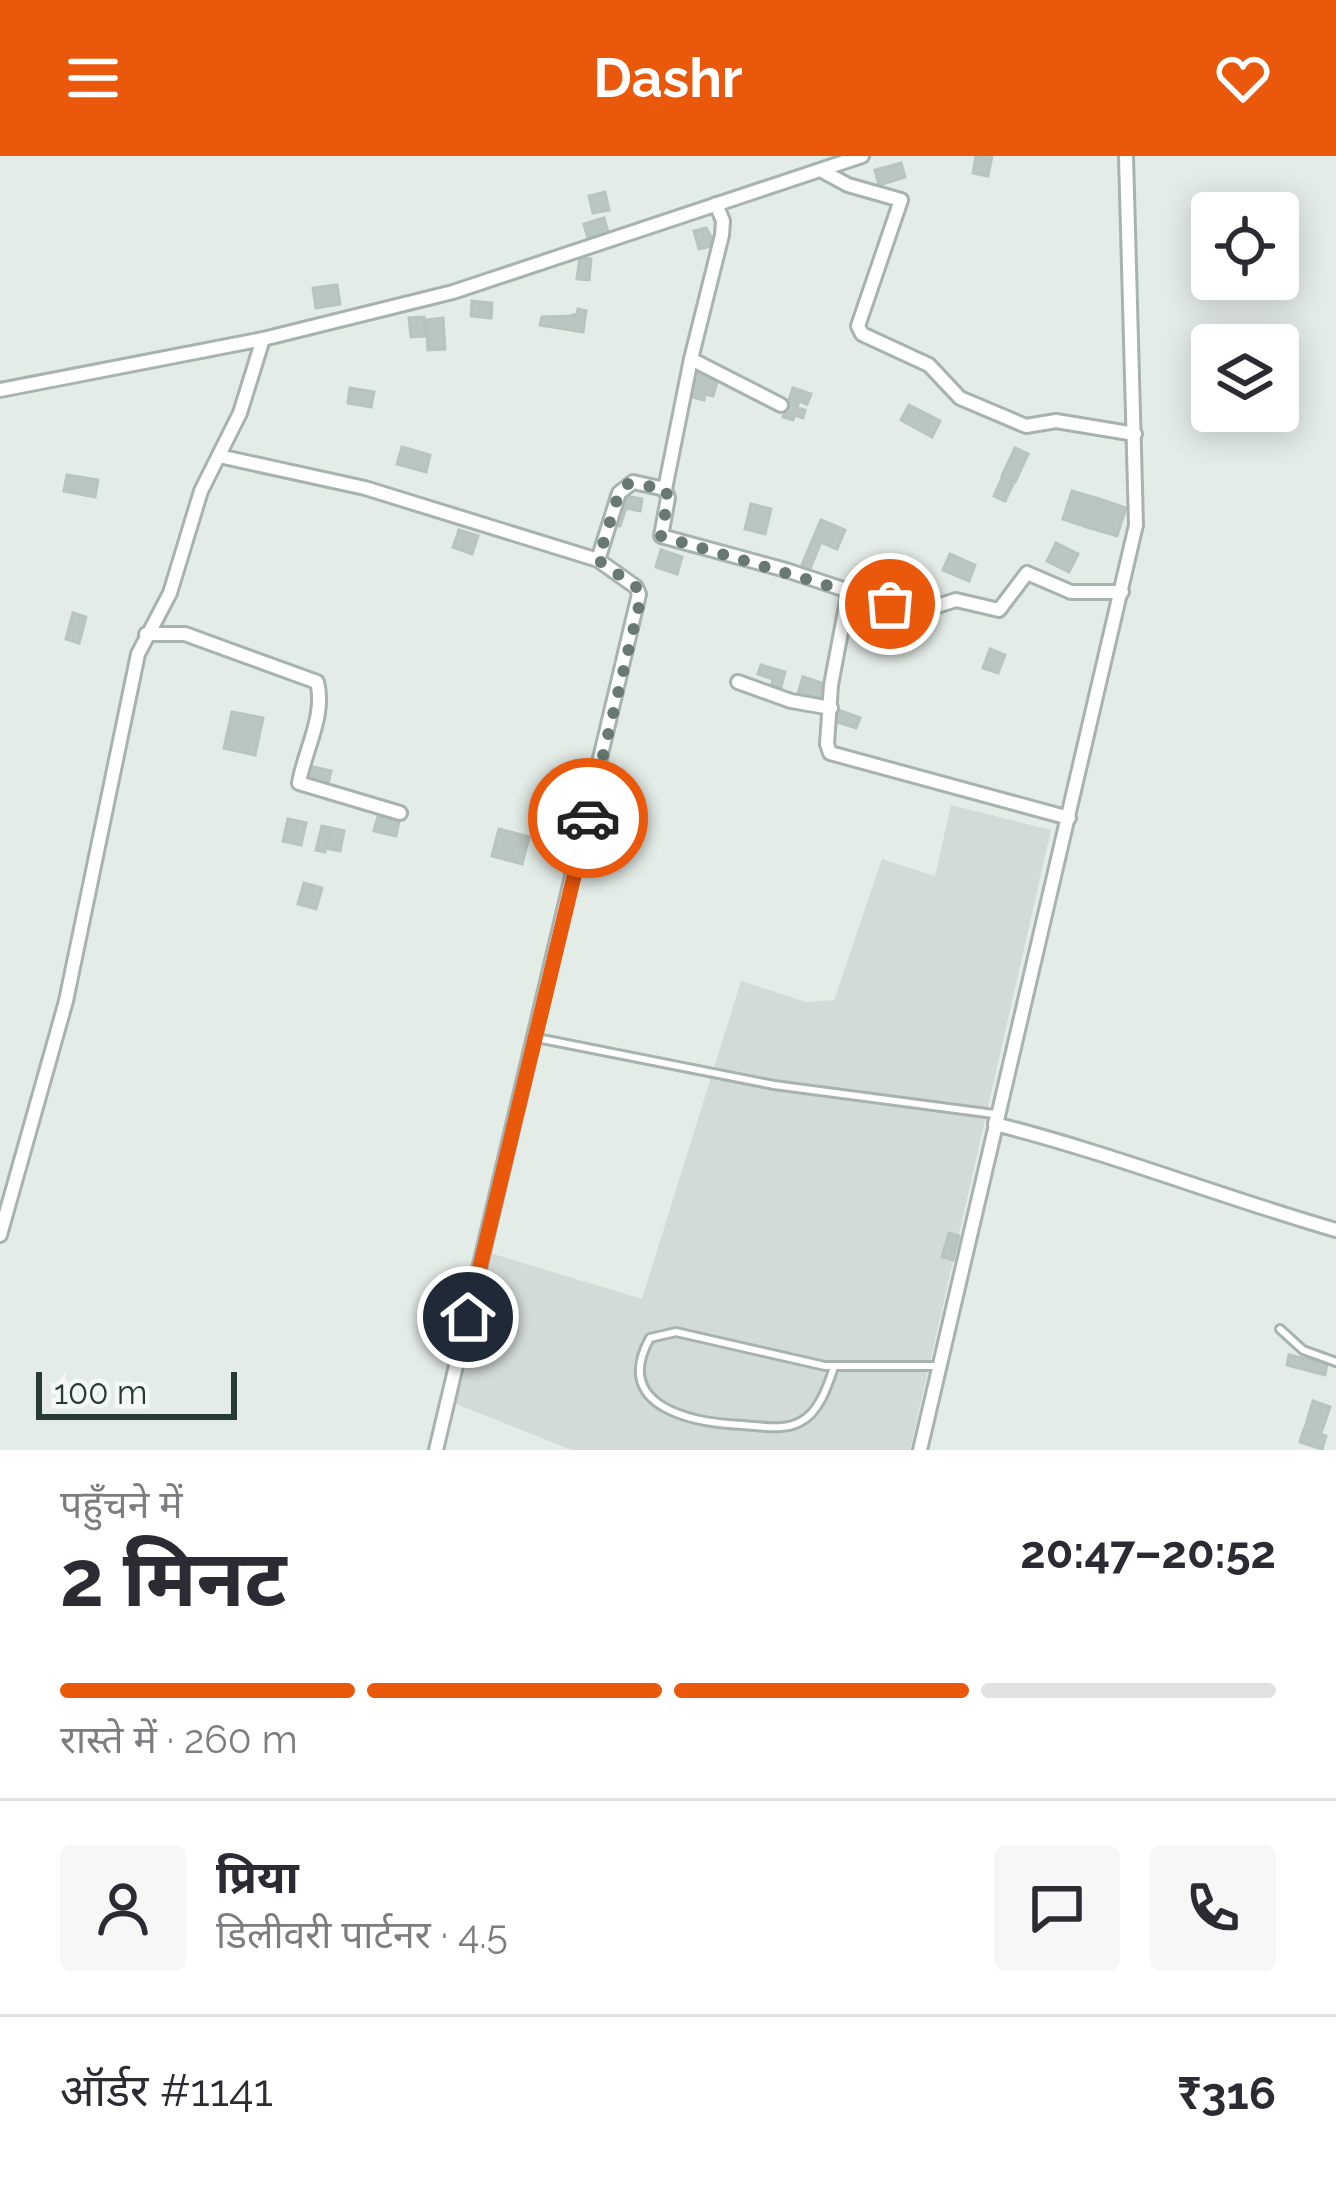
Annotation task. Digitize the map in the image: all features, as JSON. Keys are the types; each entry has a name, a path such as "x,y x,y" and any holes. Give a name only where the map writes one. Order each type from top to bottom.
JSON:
{"street":[{"path":"0,390 263,340 475,286 862,156"},
{"path":"920,1450 1138,508 1126,156"},
{"path":"824,172 848,185 901,200 858,326 862,334 929,365 960,398 1026,426 1056,421 1136,434"},
{"path":"716,204 723,221 722,235 691,359 665,488 668,498 661,536 919,614 956,600 999,610 1027,573 1070,592 1122,592"},
{"path":"0,1235 66,1001 138,654 166,600 201,491 240,413 263,340"},
{"path":"691,359 781,404"},
{"path":"219,455 365,488 598,560 636,587 640,602 436,1450"},
{"path":"598,560 619,493 633,482 665,488"},
{"path":"849,590 832,675 827,743 833,756 1069,818"},
{"path":"146,634 184,634 317,682 320,691 313,733 299,783 400,813"},
{"path":"739,682 791,701 831,708"},
{"path":"999,1122 1336,1230"}],"lane":[{"path":"536,1038 773,1085 999,1122"},
{"path":"1280,1329 1303,1350 1336,1362"},
{"path":"834,1367 809,1416 786,1427 712,1424 674,1414 650,1395 640,1370 650,1338 676,1332 834,1367 940,1366"}],"shaded area":[{"path":"951,805 1051,830 910,1450 572,1450 454,1403 490,1253 642,1299 741,981 806,1002 834,1000 882,859 935,876"}],"building":[{"path":"976,156 992,156 988,176 973,173"},
{"path":"901,163 905,177 879,185 875,170"},
{"path":"605,192 609,210 593,213 589,196"},
{"path":"604,218 609,236 589,242 584,224"},
{"path":"706,228 711,246 699,249 694,231"},
{"path":"580,257 591,259 589,280 577,279"},
{"path":"337,285 340,304 316,308 313,288"},
{"path":"472,301 492,303 491,318 471,316"},
{"path":"578,309 586,311 583,332 540,325 542,317 571,316"},
{"path":"424,317 426,336 411,337 409,318"},
{"path":"443,318 445,349 428,350 426,320"},
{"path":"692,371 718,379 713,396 705,394 704,400 686,395"},
{"path":"350,388 374,392 371,407 348,403"},
{"path":"793,388 811,394 807,404 799,401 797,408 805,410 803,418 795,415 793,420 783,417"},
{"path":"909,405 940,421 932,437 901,420"},
{"path":"402,447 430,455 426,472 397,464"},
{"path":"1015,448 1028,454 1015,482 1002,476"},
{"path":"67,475 98,480 95,497 64,491"},
{"path":"1002,478 1013,484 1005,501 994,496"},
{"path":"1072,491 1099,499 1090,528 1063,519"},
{"path":"620,495 642,499 640,511 626,508 620,526 611,523"},
{"path":"1099,499 1126,508 1117,536 1090,528"},
{"path":"751,504 771,509 765,534 745,529"},
{"path":"821,520 845,530 837,549 813,539"},
{"path":"459,530 478,536 472,554 453,547"},
{"path":"812,541 820,544 810,569 802,565"},
{"path":"1056,543 1078,554 1069,572 1047,561"},
{"path":"661,550 682,557 677,574 656,567"},
{"path":"950,554 975,565 969,581 943,570"},
{"path":"73,613 86,617 79,643 66,639"},
{"path":"990,649 1005,655 998,673 983,668"},
{"path":"761,665 785,672 779,695 770,692 773,679 758,674"},
{"path":"803,677 825,684 819,704 797,697"},
{"path":"838,710 860,718 856,728 834,721"},
{"path":"232,712 263,718 255,755 224,748"},
{"path":"308,766 331,771 327,788 304,782"},
{"path":"378,816 399,821 396,836 374,831"},
{"path":"288,819 306,823 301,845 283,841"},
{"path":"322,826 331,828 325,852 316,850"},
{"path":"331,828 344,831 340,851 326,848"},
{"path":"499,829 529,837 522,864 492,856"},
{"path":"304,883 322,888 316,909 298,904"},
{"path":"949,1233 959,1236 953,1260 942,1257"},
{"path":"1289,1355 1327,1364 1325,1375 1287,1365"},
{"path":"1313,1401 1330,1407 1321,1433 1305,1428"},
{"path":"1304,1429 1326,1436 1322,1449 1300,1442"}],"way so far":[{"path":"588,818 640,602 636,587 598,560 619,493 628,484 665,488 668,498 661,536 890,604"}],"route":[{"path":"468,1317 588,818"}]}
